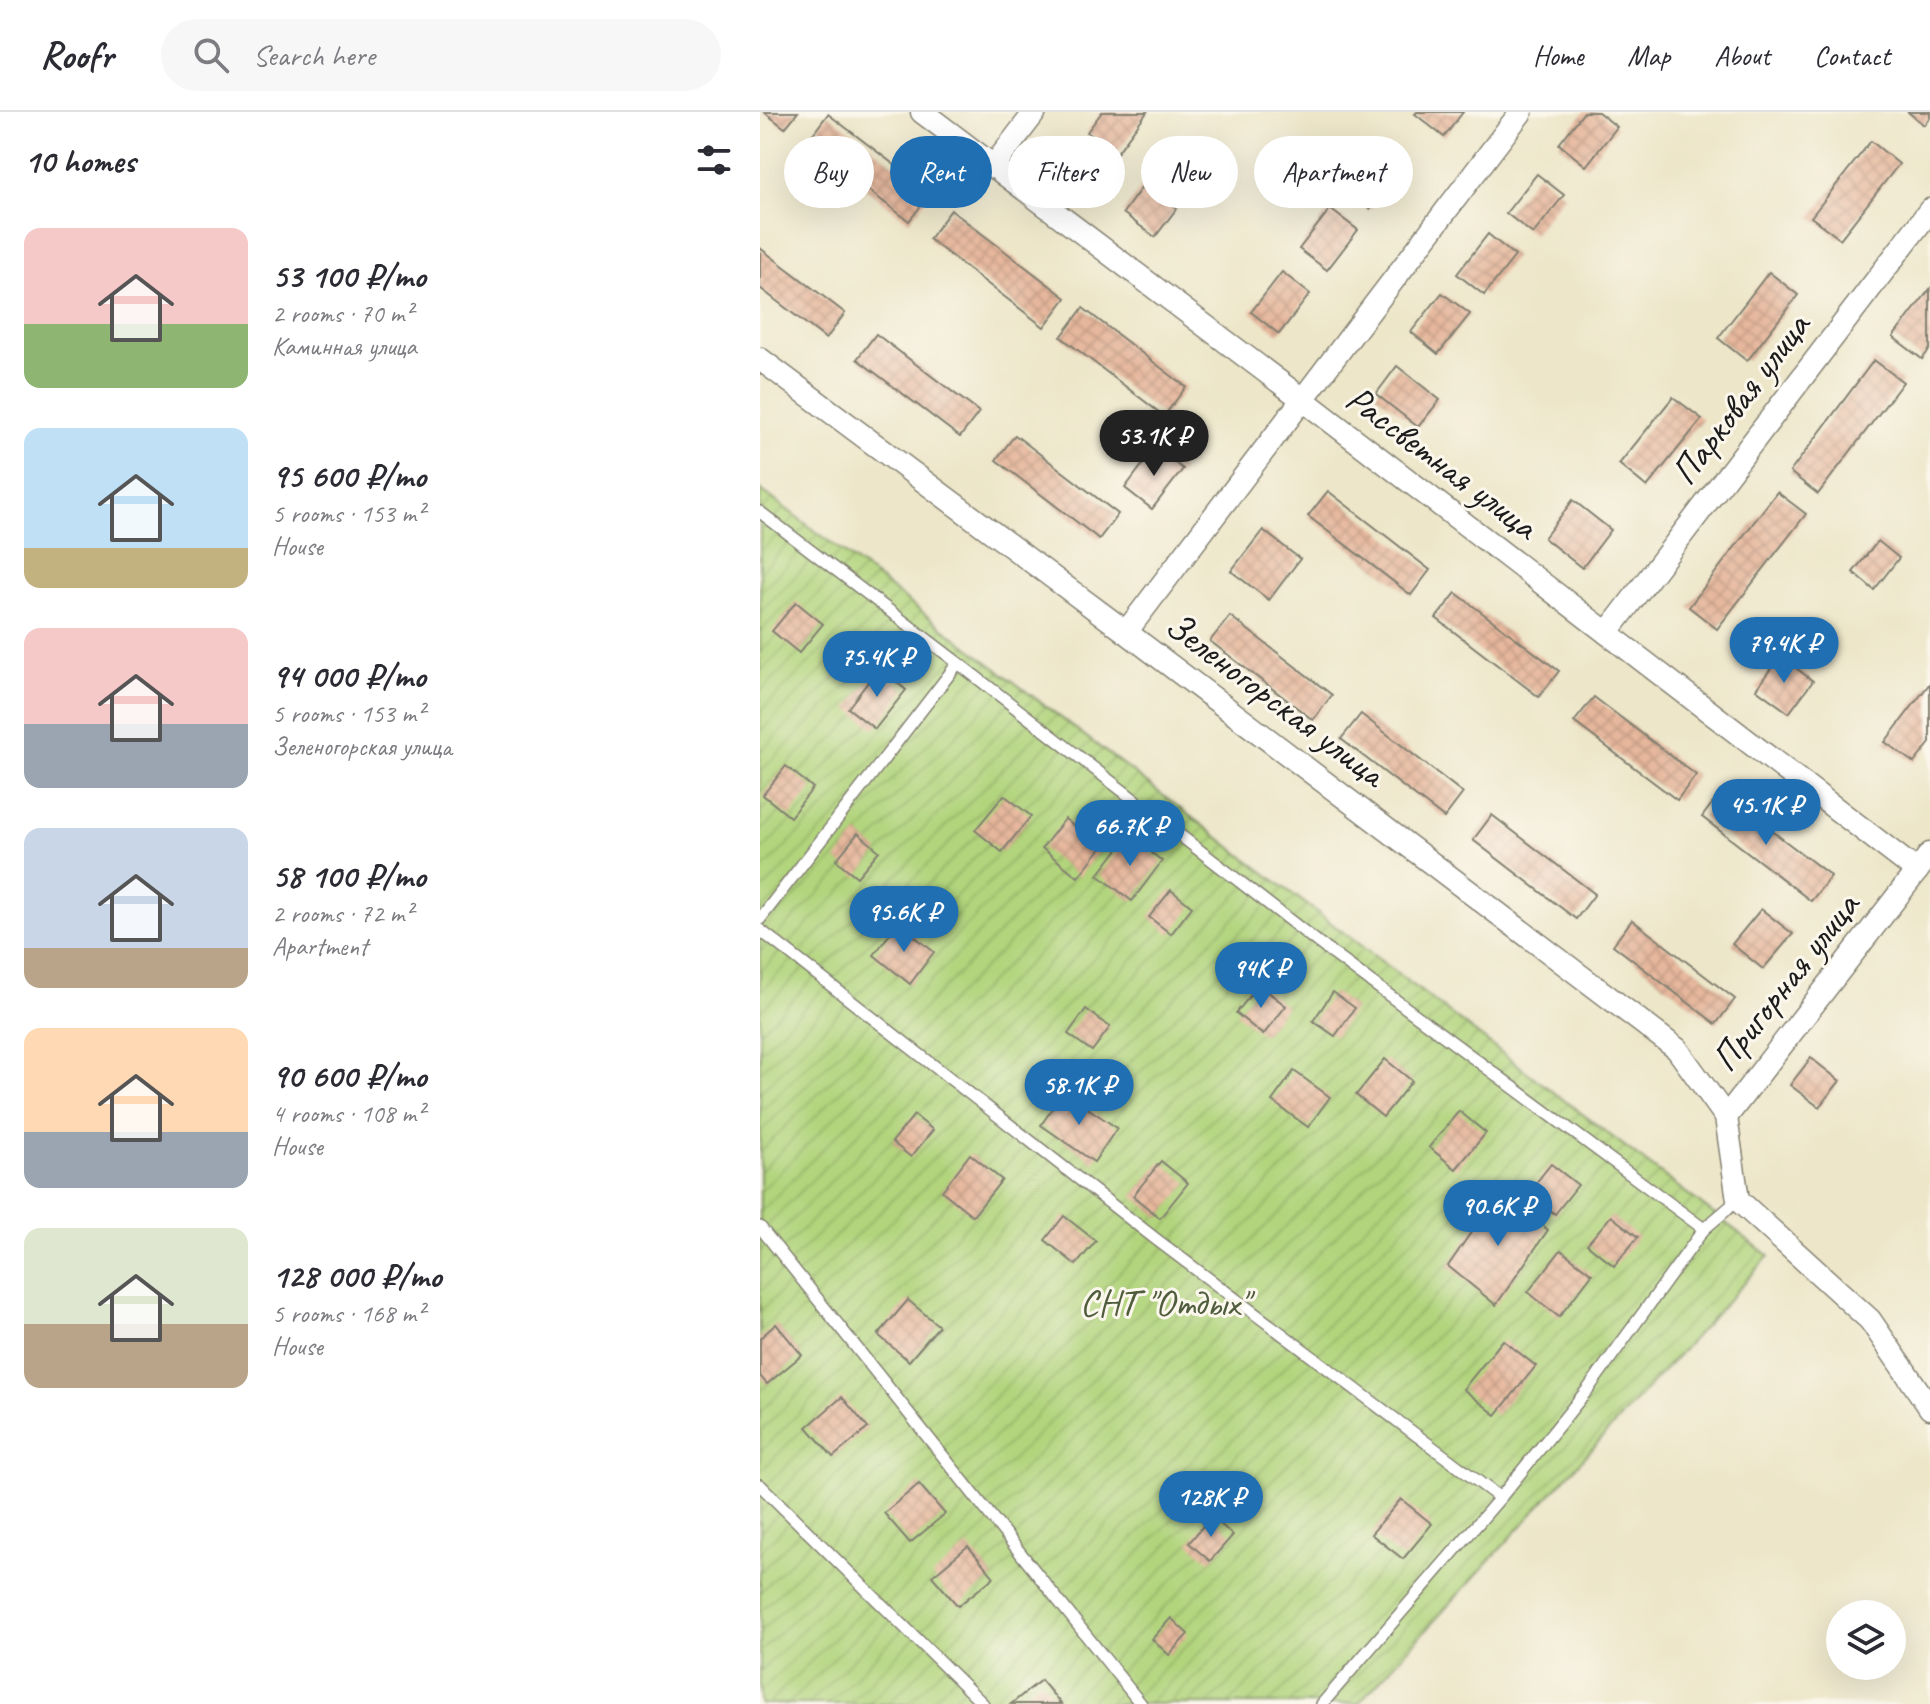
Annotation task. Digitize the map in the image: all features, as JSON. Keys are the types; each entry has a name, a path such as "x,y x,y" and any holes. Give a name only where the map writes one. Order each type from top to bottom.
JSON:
{"street":[{"name":"Рассветная улица","path":"922,112 1607,633 1924,862"},
{"path":"993,167 1035,112"},
{"path":"1126,632 1521,112"},
{"name":"Парковая улица","path":"1607,633 1930,210"},
{"name":"Зеленогорская улица","path":"760,359 1677,1049 1726,1117"},
{"name":"Пригорная улица","path":"1726,1117 1924,862"},
{"path":"1726,1117 1738,1200 1870,1320 1930,1408"}],"lane":[{"path":"760,512 1324,947 1704,1229"},
{"path":"760,919 958,663"},
{"path":"760,930 1157,1240 1500,1498"},
{"path":"1322,1704 1500,1498 1588,1389 1704,1229 1738,1200"},
{"path":"760,1227 1141,1704"},
{"path":"760,1485 983,1704"}],"green space":[{"name":"СНТ \"Отдых\"","path":"760,489 1769,1256 1358,1704 760,1704"}],"building":[{"path":"764,112 798,112 785,128"},
{"path":"1102,112 1147,112 1125,142 1125,136 1092,136 1087,132"},
{"path":"1463,112 1444,137 1415,114"},
{"path":"1584,112 1598,112 1617,127 1586,166 1559,144"},
{"path":"1908,112 1930,112 1930,117 1924,125"},
{"path":"828,114 857,136 811,136"},
{"path":"1871,141 1899,164 1840,239 1811,217"},
{"path":"874,149 890,162 890,207 874,194"},
{"path":"1537,174 1564,195 1533,234 1506,213"},
{"path":"1141,188 1141,208 1177,208 1155,237 1123,213"},
{"path":"892,208 919,208 909,221"},
{"path":"1330,209 1358,230 1327,270 1299,249"},
{"path":"951,210 1066,298 1044,327 929,239"},
{"path":"1488,234 1515,256 1484,295 1457,274"},
{"path":"760,248 845,313 826,339 760,288"},
{"path":"1282,272 1310,294 1279,334 1251,312"},
{"path":"1769,272 1798,295 1747,361 1718,338"},
{"path":"1930,289 1930,349 1922,359 1893,337"},
{"path":"1442,293 1470,314 1438,354 1411,332"},
{"path":"1083,308 1186,387 1164,416 1061,337"},
{"path":"876,334 979,412 960,437 857,359"},
{"path":"1874,360 1903,382 1818,494 1790,472"},
{"path":"1397,366 1440,400 1418,427 1376,394"},
{"path":"1673,397 1702,419 1647,487 1619,464"},
{"path":"1015,435 1118,514 1099,539 996,460"},
{"path":"1155,448 1183,469 1152,509 1125,488"},
{"path":"1328,491 1430,570 1411,595 1308,516"},
{"path":"1777,492 1806,514 1717,629 1689,607"},
{"path":"1573,500 1611,530 1582,568 1544,538"},
{"path":"1263,530 1300,559 1269,600 1231,571"},
{"path":"1878,541 1899,558 1874,590 1853,572"},
{"path":"1456,593 1559,671 1539,697 1436,618"},
{"path":"796,602 823,624 799,653 772,631"},
{"path":"1230,616 1332,695 1313,720 1210,641"},
{"path":"1780,656 1813,681 1789,713 1756,689"},
{"path":"879,668 906,690 875,729 848,708"},
{"path":"1930,683 1930,743 1914,763 1885,742"},
{"path":"1594,697 1696,775 1677,800 1574,722"},
{"path":"1361,714 1463,793 1444,818 1341,739"},
{"path":"786,766 813,788 790,817 763,795"},
{"path":"1721,792 1831,876 1811,901 1702,817"},
{"path":"1004,795 1031,816 1002,852 975,830"},
{"path":"1492,815 1595,894 1576,919 1473,840"},
{"path":"1065,819 1101,848 1078,877 1042,848"},
{"path":"858,833 879,851 857,877 836,860"},
{"path":"1129,835 1162,861 1132,901 1098,875"},
{"path":"1171,890 1192,907 1171,934 1149,917"},
{"path":"1761,909 1793,934 1763,969 1732,944"},
{"path":"1632,920 1735,999 1716,1024 1613,945"},
{"path":"898,923 934,952 910,984 874,955"},
{"path":"1259,985 1286,1006 1263,1035 1236,1013"},
{"path":"1333,992 1355,1008 1335,1036 1313,1021"},
{"path":"1086,1009 1110,1027 1092,1051 1068,1034"},
{"path":"1811,1058 1840,1081 1819,1107 1790,1085"},
{"path":"1385,1059 1412,1081 1383,1117 1356,1095"},
{"path":"1294,1071 1330,1097 1308,1127 1272,1101"},
{"path":"1064,1092 1117,1128 1094,1162 1041,1125"},
{"path":"1459,1111 1486,1133 1456,1169 1429,1147"},
{"path":"914,1115 933,1130 911,1157 892,1142"},
{"path":"970,1154 1002,1180 973,1216 942,1191"},
{"path":"1161,1161 1188,1183 1160,1218 1133,1196"},
{"path":"1551,1164 1578,1185 1555,1214 1528,1193"},
{"path":"1500,1190 1548,1230 1496,1305 1448,1266"},
{"path":"1064,1216 1096,1241 1076,1265 1045,1240"},
{"path":"1611,1216 1638,1237 1614,1266 1587,1244"},
{"path":"1561,1250 1592,1274 1559,1317 1528,1292"},
{"path":"908,1300 939,1326 909,1361 878,1335"},
{"path":"776,1324 802,1355 767,1384 760,1376 760,1338"},
{"path":"1503,1340 1536,1366 1496,1415 1463,1389"},
{"path":"842,1397 868,1428 833,1457 807,1427"},
{"path":"919,1484 945,1514 910,1543 884,1513"},
{"path":"1401,1499 1432,1524 1403,1559 1371,1534"},
{"path":"1211,1516 1233,1535 1210,1561 1189,1543"},
{"path":"968,1546 994,1577 958,1606 932,1576"},
{"path":"1171,1618 1188,1634 1169,1655 1152,1639"},
{"path":"1041,1680 1061,1704 1011,1704"}]}
